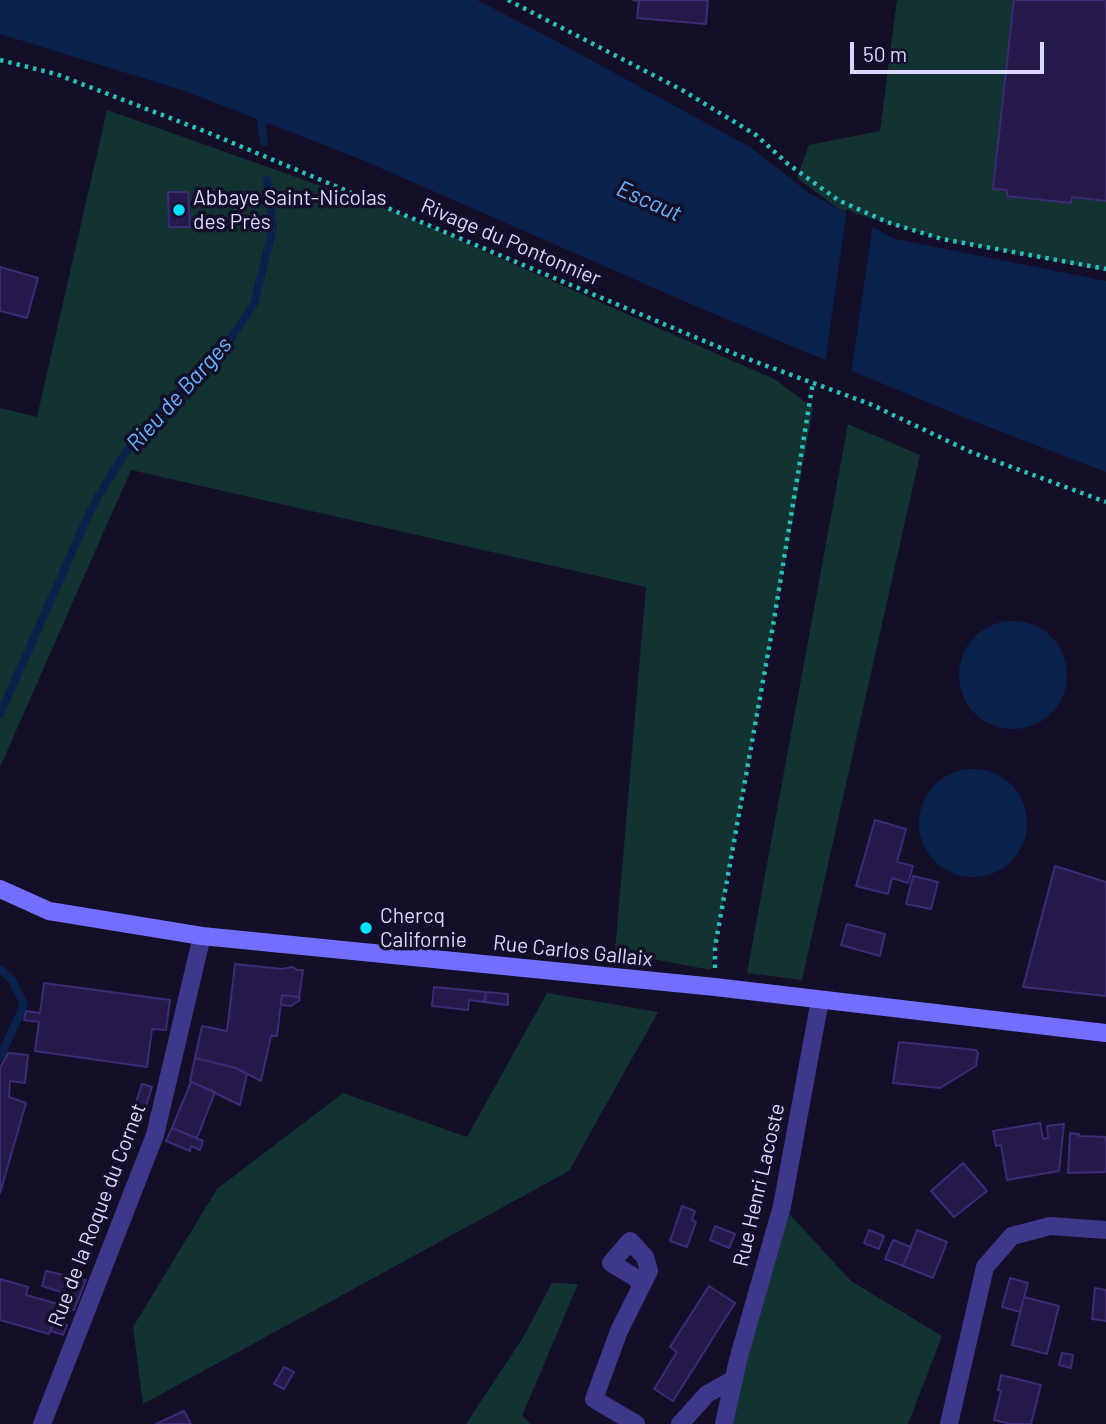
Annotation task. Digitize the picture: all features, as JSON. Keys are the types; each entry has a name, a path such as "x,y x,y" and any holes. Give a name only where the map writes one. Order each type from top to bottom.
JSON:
{"main road":[{"name":"Rue Carlos Gallaix","path":"0,889 49,911 202,936 715,987 1106,1033"}],"street":[{"name":"Rue de la Roque du Cornet","path":"42,1424 155,1135 202,936"},
{"name":"Rue Henri Lacoste","path":"724,1424 734,1378 782,1206 820,1000"},
{"path":"949,1424 985,1267 1012,1236 1050,1226 1106,1230"},
{"path":"636,1424 594,1399 641,1285"},
{"path":"680,1424 707,1394 734,1378"}],"path":[{"path":"508,0 682,90 735,122 756,135 788,164 838,200 887,222 943,239 1106,269"},
{"name":"Rivage du Pontonnier","path":"0,60 56,74 220,138 740,356 870,404 971,452 1106,502"},
{"path":"715,987 715,947 774,620 813,382"}],"green space":[{"path":"897,0 1106,0 1106,271 943,239 839,209 797,178 809,145 880,131"},
{"path":"107,110 403,215 776,380 813,408 711,970 615,952 646,587 131,470 0,767 0,408 37,417"},
{"path":"848,424 920,455 802,980 747,973"},
{"path":"547,993 658,1012 569,1171 143,1404 133,1327 217,1189 343,1093 467,1137"},
{"path":"782,1206 851,1281 942,1336 908,1424 724,1424"},
{"path":"552,1283 578,1284 522,1416 531,1424 466,1424 524,1336"}],"water":[{"name":"Escaut","path":"0,0 477,0 750,147 809,193 895,239 1106,281 1106,472 968,419 700,308 360,159 185,91 0,34"},
{"path":"1013,621 1034,625 1051,637 1063,654 1067,675 1063,696 1051,713 1034,725 1013,729 992,725 975,713 963,696 959,675 963,654 975,637 992,625"},
{"path":"973,769 994,773 1011,785 1023,802 1027,823 1023,844 1011,861 994,873 973,877 952,873 935,861 923,844 919,823 923,802 935,785 952,773"}],"pier":[{"path":"847,209 873,223 851,375 825,363"}],"building":[{"path":"633,0 708,0 706,24 637,18 639,1"},
{"path":"1014,0 1106,0 1106,201 1072,197 1071,203 1007,196 1007,190 993,189"},
{"name":"Abbaye Saint-Nicolas des Près","path":"168,192 188,192 190,227 169,227"},
{"path":"0,267 38,278 27,318 0,311"},
{"path":"875,820 906,829 897,862 913,866 908,883 892,878 888,894 856,886"},
{"path":"1055,866 1106,882 1106,996 1023,987"},
{"path":"913,876 938,882 931,909 906,904"},
{"path":"847,924 885,934 880,956 841,945"},
{"path":"235,964 282,969 293,967 303,970 299,997 282,995 277,1036 271,1036 261,1081 236,1068 195,1058 202,1026 227,1031"},
{"path":"44,983 170,1000 166,1030 152,1029 147,1067 35,1051 39,1022 24,1020 26,1011 40,1013"},
{"path":"434,987 486,992 485,1002 469,1000 468,1010 432,1006"},
{"path":"486,992 508,994 508,1005 484,1002"},
{"path":"282,995 299,997 300,1000 291,1006 281,1005"},
{"path":"899,1042 976,1050 976,1066 940,1088 893,1083"},
{"path":"8,1053 28,1055 25,1083 10,1081 9,1097 26,1103 0,1193 0,1068"},
{"path":"195,1058 236,1068 247,1074 240,1105 190,1081"},
{"path":"191,1082 215,1092 197,1138 172,1128"},
{"path":"142,1084 152,1087 145,1109 135,1105"},
{"path":"1040,1123 1043,1139 1048,1138 1047,1126 1064,1124 1059,1171 1007,1180 1001,1145 996,1146 993,1131"},
{"path":"172,1128 203,1141 200,1150 191,1146 190,1151 166,1141"},
{"path":"1070,1133 1106,1137 1106,1172 1068,1173"},
{"path":"963,1163 987,1191 954,1217 931,1191"},
{"path":"682,1206 695,1211 692,1220 696,1222 687,1247 670,1241"},
{"path":"715,1226 735,1234 729,1248 710,1240"},
{"path":"869,1230 884,1236 879,1249 864,1243"},
{"path":"917,1230 947,1242 933,1278 903,1266"},
{"path":"893,1240 911,1247 903,1266 885,1259"},
{"path":"46,1271 86,1280 74,1310 58,1305 61,1292 42,1286"},
{"path":"1010,1278 1028,1283 1020,1312 1002,1307"},
{"path":"0,1279 28,1287 26,1295 58,1304 49,1334 0,1320"},
{"path":"709,1286 735,1303 673,1401 654,1389 677,1352 670,1347"},
{"path":"1095,1288 1106,1290 1106,1321 1092,1319"},
{"path":"1024,1297 1059,1306 1047,1354 1012,1345"},
{"path":"54,1320 67,1325 63,1335 51,1331"},
{"path":"1062,1353 1073,1355 1071,1368 1059,1365"},
{"path":"284,1367 294,1372 284,1389 274,1384"},
{"path":"1001,1375 1041,1385 1031,1424 1011,1424 994,1420 1001,1391 998,1390"},
{"path":"184,1411 191,1424 156,1424"}],"waterway":[{"name":"Rieu de Barges","path":"261,121 264,142"},
{"name":"Rieu de Barges","path":"0,714 93,505 121,459 143,430 176,395 217,358 254,304 273,228 267,180"},
{"name":"Rieu de Barges","path":"0,969 12,980 24,1005 0,1057"}],"place":[{"name":"Abbaye Saint-Nicolas des Près","path":"179,210"},
{"name":"Chercq Californie","path":"366,928"}]}
